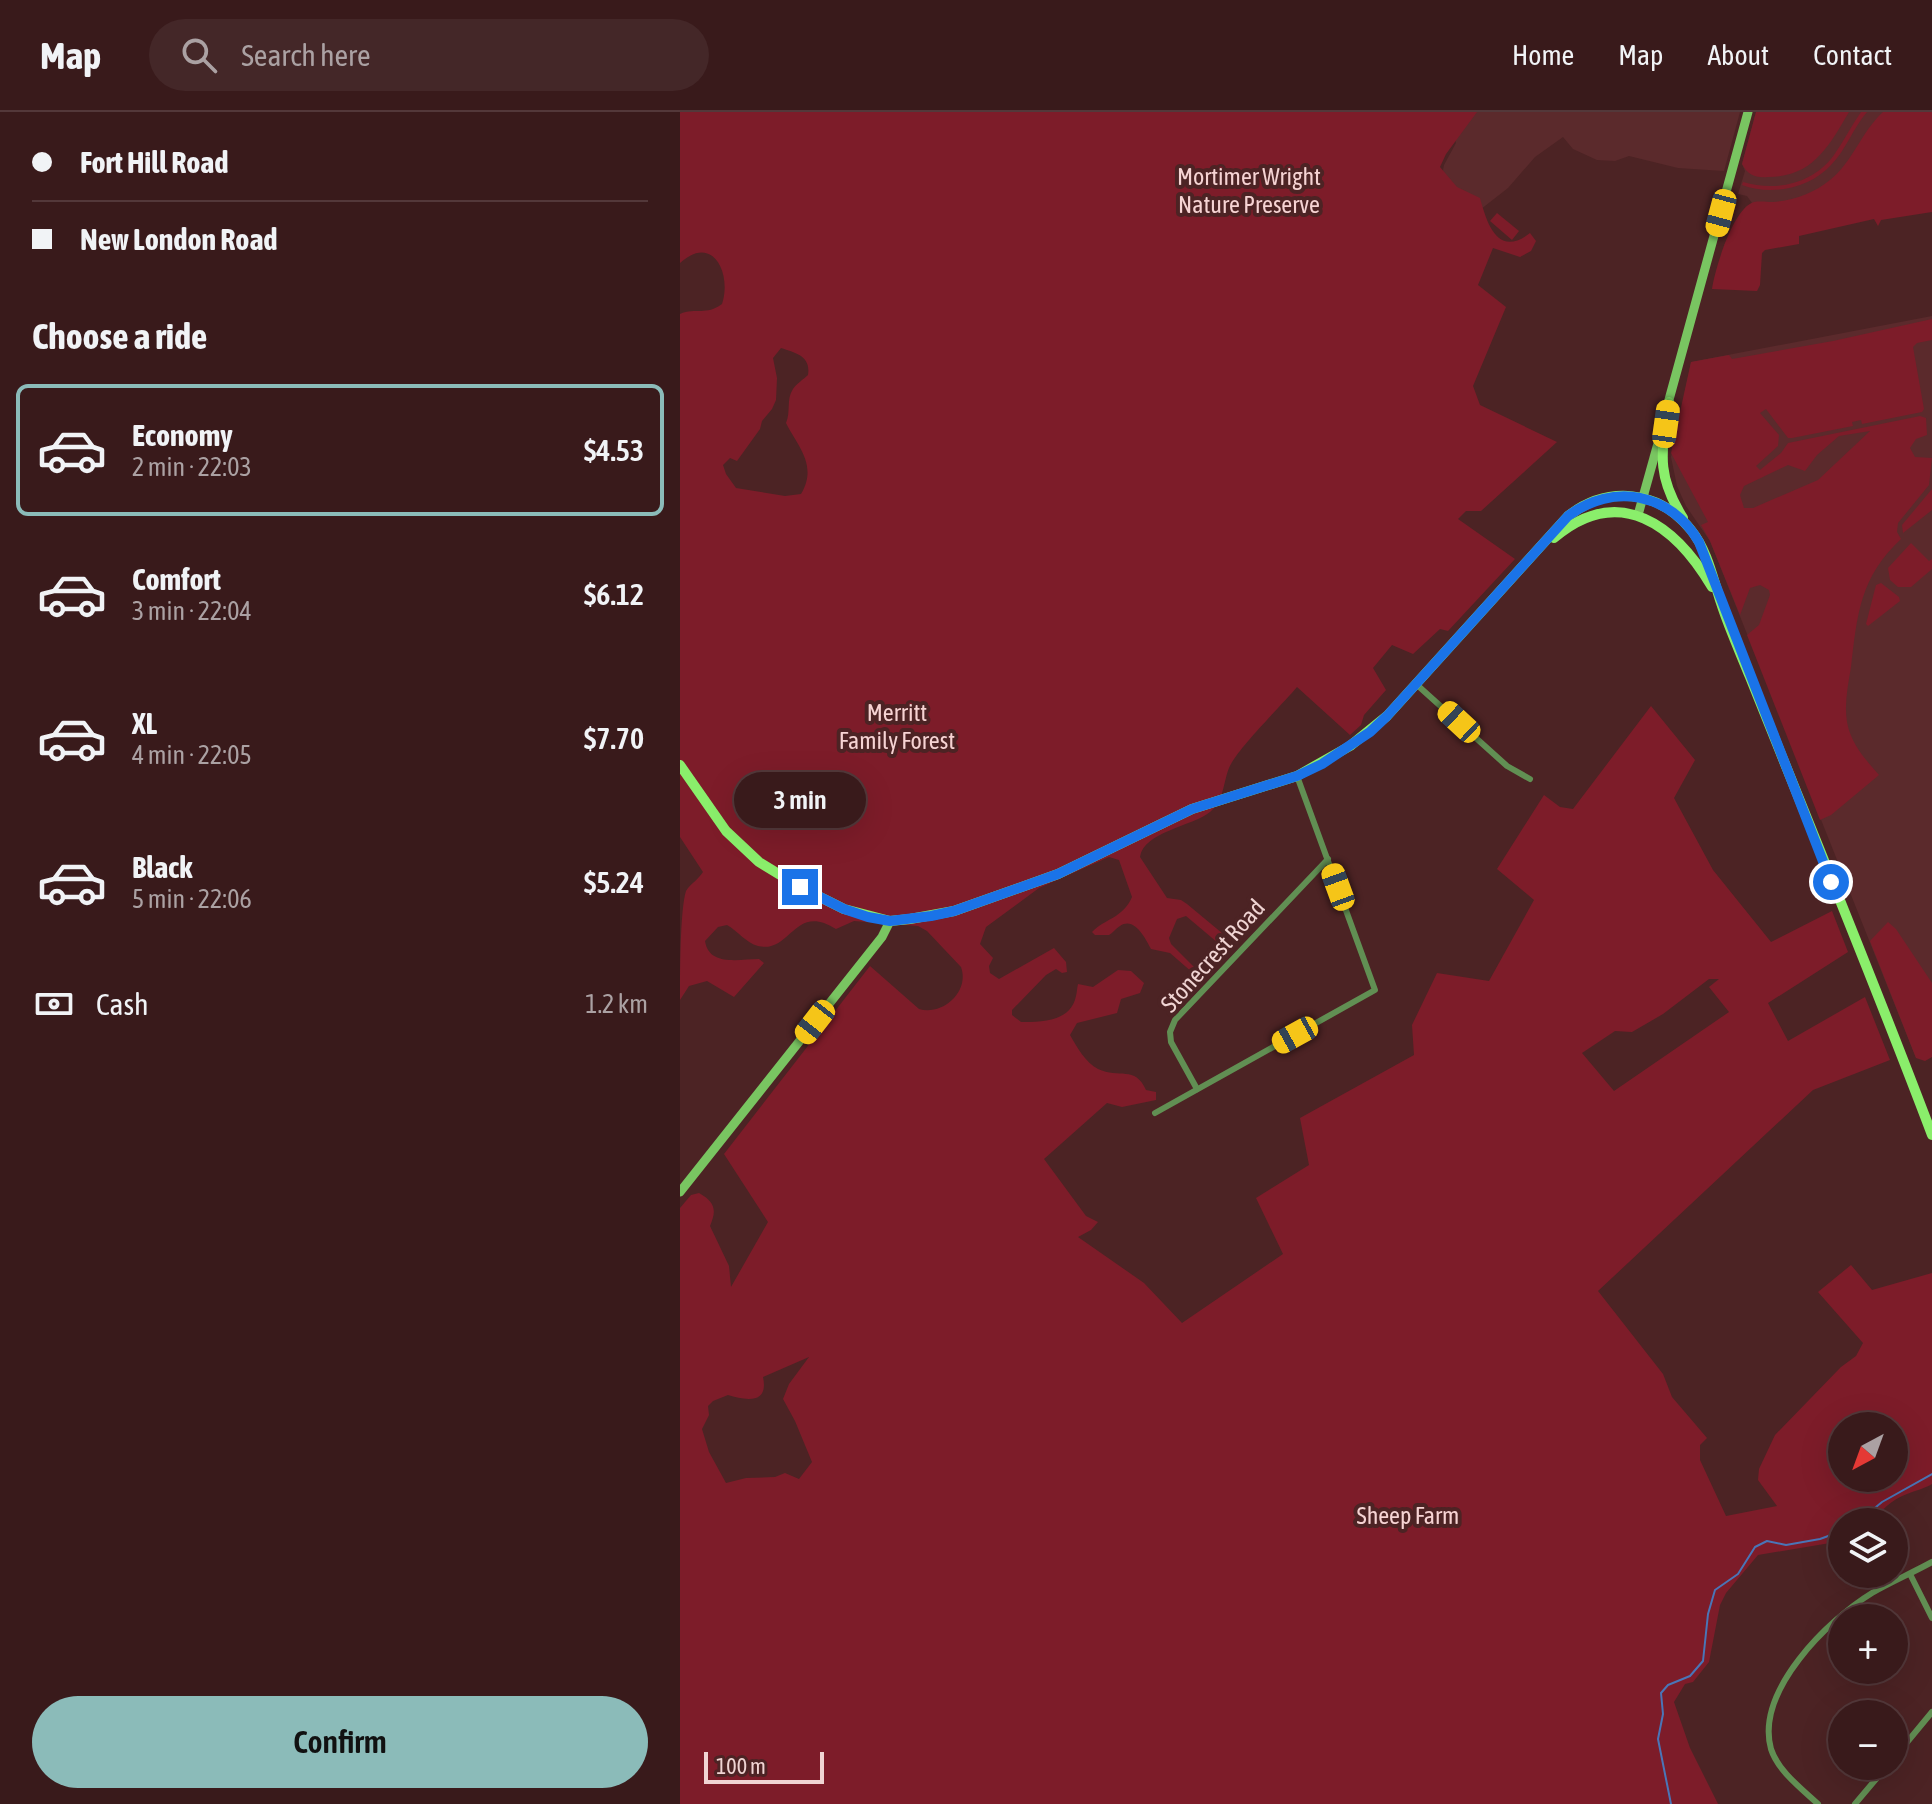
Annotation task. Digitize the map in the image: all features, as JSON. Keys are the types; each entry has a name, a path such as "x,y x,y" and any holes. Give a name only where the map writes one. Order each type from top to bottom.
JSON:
{"main road":[{"path":"1638,515 1748,112"},
{"path":"1669,402 1662,458 1670,497 1711,568 1721,603 1932,1135"},
{"path":"680,765 726,831 759,862 821,898 868,917 890,921 954,911 1095,858 1192,809 1297,776 1322,764 1370,732 1564,520 1585,504 1617,495 1643,497 1668,509 1691,529"},
{"path":"1532,558 1561,532 1586,519 1622,512 1638,515 1656,523 1684,546 1721,603"},
{"path":"680,1192 882,937 890,921"}],"street":[{"path":"1416,684 1507,766 1530,779"},
{"path":"1155,1113 1375,990 1297,776"},
{"name":"Stonecrest Road","path":"1197,1089 1171,1042 1170,1032 1175,1020 1328,859"},
{"path":"1818,1804 1787,1775 1772,1751 1768,1728 1773,1705 1797,1663 1833,1623 1871,1594 1932,1562"},
{"path":"1910,1574 1932,1618"},
{"path":"1908,1741 1932,1712"},
{"path":"1855,1804 1875,1780"}],"shaded area":[{"path":"1447,112 1740,112 1724,171 1678,168 1629,156 1615,161 1597,160 1573,149 1563,137 1535,157 1508,188 1467,220 1441,181 1444,165 1456,143"},
{"path":"1756,112 1932,112 1874,211 1724,245 1742,212 1752,203 1747,196 1738,194 1745,171 1742,164"},
{"path":"1932,316 1932,1052 1916,1058 1710,541 1686,506 1677,486 1671,457 1691,362"}],"green space":[{"path":"680,112 1477,112 1440,167 1457,187 1480,198 1490,227 1502,240 1519,240 1530,233 1536,241 1531,251 1520,257 1493,248 1478,285 1506,307 1473,386 1480,405 1557,442 1481,511 1466,511 1458,519 1515,559 1448,631 1440,629 1413,654 1392,645 1373,668 1386,690 1350,735 1297,687 1233,760 1215,808 1202,817 1159,835 1143,848 1140,857 1167,898 1187,904 1234,943 1232,949 1224,948 1186,916 1177,919 1169,938 1171,944 1205,978 1193,973 1170,953 1151,949 1139,930 1130,924 1120,926 1109,935 1095,935 1092,932 1119,914 1132,897 1119,860 1109,857 1039,888 986,927 980,944 993,958 990,973 999,979 1054,948 1066,962 1067,972 1056,969 1046,975 1012,1010 1012,1015 1021,1022 1046,1021 1062,1016 1073,1005 1078,984 1093,987 1118,970 1131,971 1144,983 1140,993 1121,999 1117,1013 1077,1023 1070,1035 1094,1066 1106,1072 1132,1075 1142,1082 1146,1090 1156,1092 1156,1100 1122,1107 1107,1103 1044,1159 1086,1216 1098,1222 1078,1237 1144,1283 1182,1323 1283,1254 1256,1198 1309,1165 1300,1118 1414,1055 1412,1025 1437,973 1489,981 1534,900 1497,869 1544,795 1560,807 1573,809 1651,706 1695,760 1674,798 1713,870 1771,942 1832,911 1848,952 1768,1003 1788,1041 1865,997 1890,1060 1813,1090 1598,1291 1663,1374 1672,1397 1707,1438 1700,1445 1700,1460 1726,1516 1777,1506 1758,1480 1759,1469 1775,1435 1841,1367 1856,1356 1863,1343 1818,1292 1851,1265 1872,1290 1932,1273 1932,1484 1896,1499 1885,1508 1828,1508 1828,1543 1758,1555 1726,1593 1720,1605 1709,1662 1693,1682 1685,1684 1674,1702 1690,1748 1718,1804 680,1804 680,1208 691,1195 699,1193 711,1203 714,1211 710,1226 729,1266 731,1287 768,1222 724,1154 870,966 919,1009 928,1010 937,1009 952,1000 958,993 963,976 961,967 927,931 918,926 854,921 836,929 822,922 811,921 778,943 758,946 727,925 718,927 705,941 712,955 726,960 759,959 764,963 734,997 707,981 689,986 680,1000 684,900 686,891 703,872 680,837 680,314 716,308 722,304 724,292 722,270 717,261 702,253 680,263","holes":["781,348 805,359 808,369 808,375 791,393 786,423 801,448 808,474 801,494 785,496 736,488 723,465 730,458 737,461 772,409 776,400 777,378 773,358","1709,979 1719,979 1709,987 1729,1012 1614,1091 1582,1053 1615,1031 1632,1032 1663,1014","809,1357 789,1384 783,1399 812,1462 799,1479 785,1473 726,1483 709,1452 702,1429 709,1415 708,1406 728,1395 748,1399 759,1396 764,1386 763,1377"]},
{"path":"1756,112 1849,112 1826,148 1808,165 1784,176 1763,177 1749,173 1742,164"},
{"path":"1861,112 1867,112 1841,153 1812,180 1777,190 1742,185 1743,182 1781,185 1816,173 1834,155"},
{"path":"1883,112 1932,112 1932,212 1881,220 1878,226 1874,219 1799,236 1799,244 1762,253 1757,291 1712,289 1726,240 1746,207 1754,202 1796,198 1824,185 1845,165"},
{"path":"1497,213 1519,231 1512,240 1490,221"},
{"path":"1932,319 1932,340 1913,347 1924,409 1922,412 1862,424 1861,420 1852,422 1853,426 1788,438 1766,409 1760,413 1779,435 1778,446 1756,466 1760,470 1788,443 1920,416 1926,418 1927,435 1916,439 1910,448 1915,457 1932,458 1929,485 1898,523 1897,532 1901,539 1887,553 1869,582 1856,630 1847,694 1847,722 1855,744 1879,775 1831,815 1820,820 1747,635 1759,625 1769,590 1760,585 1750,588 1740,615 1701,525 1708,522 1671,453 1691,362 1729,355 1732,359","holes":["1870,431 1818,480 1753,508 1744,508 1740,495 1744,486 1788,465 1805,471 1817,455 1839,436"]},
{"path":"1932,489 1932,510 1903,533 1902,525"},
{"path":"1911,543 1929,561 1932,559 1932,569 1911,587 1898,587 1890,580 1888,568"},
{"path":"1881,583 1900,601 1868,626 1876,585"},
{"path":"1888,922 1932,983 1932,1057 1925,1061 1916,1058 1870,941"}],"waterway":[{"path":"1875,1508 1932,1474"},
{"path":"1671,1804 1658,1739 1663,1714 1661,1693 1668,1685 1690,1676 1703,1661 1708,1614 1715,1590 1738,1574 1755,1547 1767,1541 1786,1545 1828,1536"}],"route":[{"path":"800,887 844,909 890,921 954,911 1058,874 1192,809 1297,776 1350,746 1387,716 1568,516 1585,504 1623,495 1643,497 1663,505 1691,529 1699,542 1831,882"}],"park label":[{"name":"Mortimer Wright Nature Preserve","path":"1249,191"},
{"name":"Merritt Family Forest","path":"897,727"},
{"name":"Sheep Farm","path":"1408,1516"}]}
